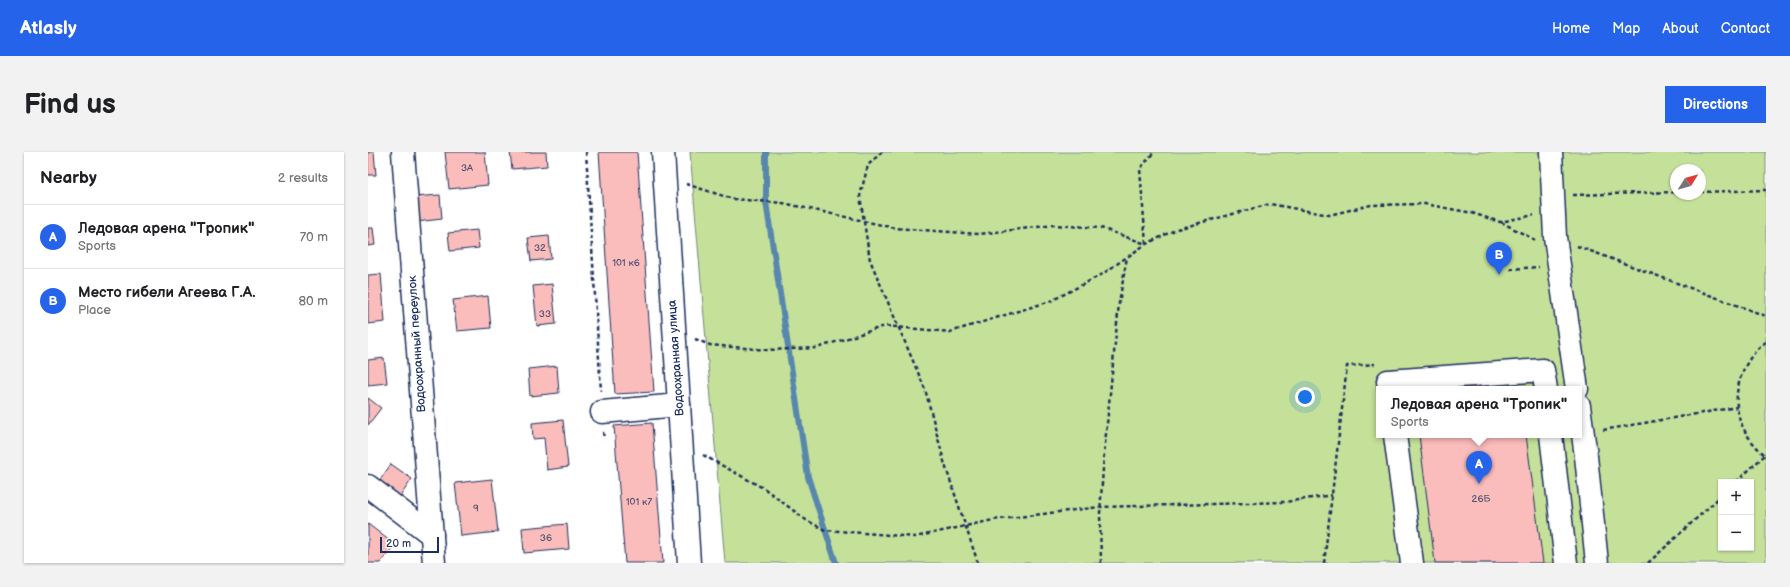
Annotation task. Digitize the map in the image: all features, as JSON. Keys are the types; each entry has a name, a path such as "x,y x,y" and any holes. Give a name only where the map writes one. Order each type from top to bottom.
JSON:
{"street":[{"name":"Водоохранный переулок","path":"403,152 434,563"},
{"name":"Водоохранная улица","path":"663,152 689,563"},
{"path":"1551,152 1557,251 1577,386"},
{"path":"1389,386 1388,381 1543,370 1546,386"},
{"path":"602,412 679,405"},
{"path":"1582,426 1597,563"},
{"path":"1395,438 1412,563"},
{"path":"1551,438 1566,563"},
{"path":"368,486 432,535"}],"path":[{"path":"586,152 604,438"},
{"path":"882,152 868,165 860,196 870,260 925,389 945,465 978,563"},
{"path":"1146,244 1140,169 1154,152"},
{"path":"665,178 733,199 783,202 895,228 979,234 1054,226 1101,228 1146,244"},
{"path":"1706,192 1766,190"},
{"path":"1500,222 1553,203 1670,193"},
{"path":"710,346 767,350 817,348 885,326 950,332 1051,302 1102,275 1146,244 1177,229 1270,204 1329,215 1371,205 1424,204 1472,213 1500,222 1557,251 1766,316"},
{"path":"1510,269 1557,251"},
{"path":"1101,563 1100,507 1104,454 1119,303 1127,257"},
{"path":"1739,479 1765,456 1754,446 1742,426 1737,407 1739,382 1747,361 1766,342"},
{"path":"1324,563 1347,366 1378,364"},
{"path":"1583,433 1737,407"},
{"path":"682,443 765,489 806,520 825,530 915,537 993,520 1100,507 1285,502 1332,495"},
{"path":"1648,563 1718,499"}],"green space":[{"path":"690,152 1766,152 1766,563 725,563"}],"building":[{"path":"368,152 374,152 376,175 368,175"},
{"path":"445,152 485,152 488,185 449,189"},
{"path":"510,152 546,152 547,166 512,169"},
{"path":"599,152 637,152 654,392 615,394"},
{"path":"440,195 442,219 416,222 413,197"},
{"path":"368,228 373,228 375,245 368,246"},
{"path":"477,230 479,248 450,251 448,233"},
{"path":"549,236 551,259 531,261 528,238"},
{"path":"381,274 385,322 368,324 368,275"},
{"path":"552,284 556,324 537,326 533,286"},
{"path":"488,296 491,328 457,331 453,300"},
{"path":"384,358 387,383 368,385 368,360"},
{"path":"557,366 559,393 530,396 528,369"},
{"path":"1498,384 1500,386 1475,386"},
{"path":"368,398 381,408 368,425"},
{"path":"563,420 568,467 547,470 544,438 533,439 532,423"},
{"path":"652,423 663,563 625,563 614,426"},
{"path":"1419,438 1526,438 1543,563 1435,563"},
{"path":"391,464 412,479 397,501 375,487"},
{"path":"492,479 498,532 461,536 455,483"},
{"path":"368,524 395,545 380,563 368,563"},
{"path":"567,524 569,549 524,553 522,528"}],"waterway":[{"path":"766,152 766,202 808,477 836,563"}],"place":[{"name":"Место гибели Агеева Г.А.","path":"1499,275"},
{"name":"Ледовая арена \"Тропик\"","path":"1479,484"}]}
